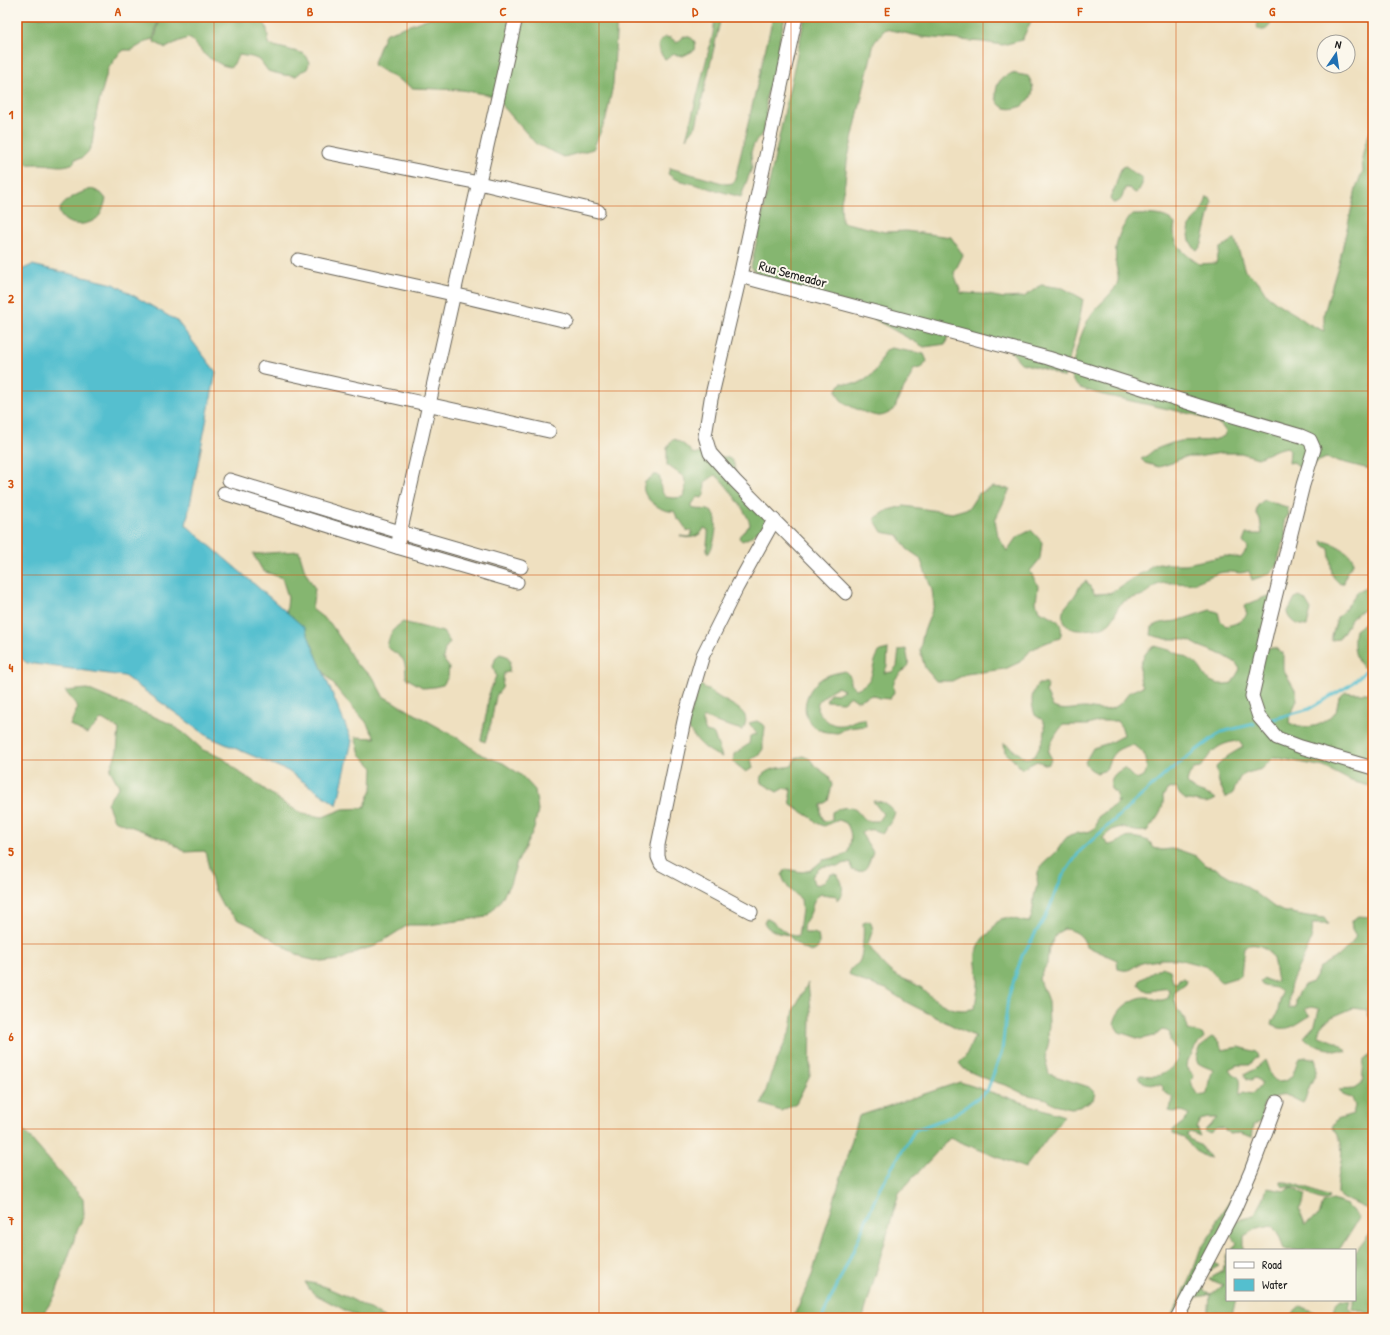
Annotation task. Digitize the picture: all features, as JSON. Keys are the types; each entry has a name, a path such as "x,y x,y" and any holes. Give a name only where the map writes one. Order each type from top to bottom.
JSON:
{"street":[{"path":"397,547 516,17"},
{"name":"Rua Semeador","path":"796,17 740,276 1048,358 1310,440 1314,449 1303,486 1252,696 1259,717 1277,738 1301,747 1373,768"},
{"path":"329,153 479,183 598,211"},
{"path":"298,260 568,321"},
{"path":"740,276 711,399 705,436 710,453 715,460 846,592"},
{"path":"264,368 549,431"},
{"path":"229,480 521,567"},
{"path":"224,493 397,547 517,582"},
{"path":"751,912 661,864 658,857 658,845 686,716 703,656 737,587 774,520"},
{"path":"1177,1318 1234,1210 1251,1171 1277,1102"}],"green space":[{"path":"17,17 159,17 153,40 151,39 132,50 124,50 118,55 108,69 97,110 92,144 88,152 82,158 75,159 74,163 69,165 17,164"},
{"path":"160,17 236,17 235,20 238,21 252,18 259,19 266,26 270,45 304,54 308,58 308,68 296,76 284,75 268,71 260,60 239,55 230,67 222,65 206,56 192,40 188,38 166,48 154,42"},
{"path":"432,17 617,17 613,85 606,119 593,149 564,157 536,144 494,96 462,90 413,88 373,65 385,34"},
{"path":"715,17 721,17 696,126 686,139 713,34"},
{"path":"773,17 785,17 778,46 780,54 778,78 768,91 766,98 764,131 754,144 751,152 752,168 741,197 675,179 668,174 670,168 726,184 733,183"},
{"path":"805,17 1033,17 1022,40 1003,45 923,37 885,29 874,43 847,162 841,202 842,222 885,232 906,231 951,237 963,255 954,273 961,293 983,294 1004,298 1024,297 1041,285 1063,288 1083,299 1064,378 1047,370 1021,363 1007,347 967,333 950,324 946,344 924,347 874,319 860,306 762,279 751,267"},
{"path":"1255,17 1272,17 1268,28 1264,30 1258,29"},
{"path":"684,36 690,37 694,40 695,50 683,56 673,54 665,59 660,53 658,47 660,42 665,37 671,38 677,43"},
{"path":"1012,73 1028,76 1033,87 1031,96 1026,103 1019,107 1010,109 1003,107 997,101 996,92 1001,80 1005,76"},
{"path":"1373,125 1373,470 1326,458 1304,468 1297,466 1294,462 1289,463 1290,450 1287,447 1278,449 1258,458 1241,453 1221,453 1187,457 1159,467 1145,463 1141,459 1160,447 1178,441 1205,441 1218,439 1224,436 1226,432 1221,425 1196,415 1103,395 1080,388 1074,383 1071,376 1072,368 1078,344 1084,329 1097,307 1117,285 1118,275 1116,266 1116,244 1120,232 1127,221 1132,215 1155,215 1171,220 1175,224 1175,237 1180,248 1199,264 1216,263 1220,248 1235,239 1245,271 1258,281 1267,295 1309,324 1324,331 1324,313 1339,263 1357,185 1363,171 1362,158 1365,144"},
{"path":"1126,166 1142,178 1142,184 1139,191 1135,193 1129,188 1125,188 1123,196 1120,200 1113,203 1110,199 1119,173 1122,167"},
{"path":"92,189 101,193 106,199 100,215 96,219 91,222 75,224 70,223 61,216 59,211 65,203 73,197"},
{"path":"1207,197 1211,199 1212,203 1202,244 1197,250 1191,242 1189,234 1190,227 1192,222 1202,210"},
{"path":"891,348 924,354 927,361 922,368 914,369 894,410 887,414 875,416 854,408 841,400 836,391 841,383 857,384 865,380 873,374 878,367 884,351"},
{"path":"674,439 688,448 692,453 730,459 733,462 735,471 766,516 766,524 752,536 742,541 739,538 740,535 750,525 749,520 736,498 724,483 715,475 705,482 704,495 702,498 698,497 692,504 692,508 711,511 715,516 715,534 710,551 708,554 708,530 704,528 700,534 694,537 687,538 680,536 689,537 692,535 691,529 688,532 680,520 677,519 674,511 666,510 652,503 644,491 645,482 654,475 658,475 660,478 661,490 666,497 683,497 686,485 684,477 667,465 667,448"},
{"path":"993,487 1010,489 995,520 998,536 1007,551 1016,538 1031,530 1042,542 1040,559 1030,571 1038,586 1036,602 1039,611 1057,620 1061,627 1060,638 1031,650 1020,662 1005,669 966,674 952,681 936,681 925,668 920,650 923,634 934,605 932,590 920,558 907,549 898,535 882,532 874,519 888,510 904,506 952,513 969,508 978,494"},
{"path":"1264,500 1287,507 1289,514 1284,521 1286,537 1277,565 1269,574 1252,580 1249,571 1242,573 1225,572 1193,583 1160,584 1154,586 1144,595 1122,603 1108,624 1101,628 1074,630 1064,621 1064,609 1080,586 1086,581 1095,594 1111,593 1146,571 1152,565 1159,563 1186,564 1225,556 1241,558 1248,548 1243,542 1246,534 1262,534 1260,519 1256,512 1258,505"},
{"path":"1322,541 1331,543 1352,557 1354,561 1347,571 1344,583 1340,584 1334,578 1332,574 1329,549 1323,545"},
{"path":"299,551 305,571 315,589 312,609 330,623 356,664 373,677 383,696 463,741 482,755 503,763 521,775 535,790 538,810 534,829 516,865 510,884 499,903 486,917 428,925 408,925 375,946 358,951 340,960 322,962 304,958 288,949 254,927 237,919 223,906 214,889 205,851 185,852 169,841 114,820 107,803 119,786 110,770 117,751 119,729 102,719 87,734 70,725 78,707 65,691 87,689 169,723 185,734 203,750 223,758 239,772 285,804 303,814 323,817 343,809 364,808 372,789 373,768 360,754 355,737 375,738 366,722 341,694 317,663 286,617 288,597 282,578 263,571 253,554"},
{"path":"1373,572 1373,605 1352,618 1339,639 1331,640 1337,618 1357,592 1370,582"},
{"path":"1267,596 1275,598 1267,648 1275,648 1283,653 1283,669 1296,692 1297,700 1290,714 1289,723 1297,726 1316,726 1336,712 1339,697 1346,692 1373,693 1373,734 1370,736 1371,752 1373,754 1373,787 1351,781 1324,767 1274,757 1262,769 1247,773 1240,777 1233,793 1226,798 1219,783 1216,767 1228,756 1243,747 1239,741 1232,742 1216,749 1208,757 1201,768 1194,769 1189,775 1187,783 1190,787 1216,799 1208,803 1186,800 1180,795 1176,788 1168,789 1163,796 1163,806 1159,815 1147,831 1140,832 1120,828 1110,832 1103,838 1108,845 1129,837 1136,838 1149,841 1154,848 1162,850 1179,850 1196,856 1205,865 1215,868 1282,911 1324,918 1328,924 1312,924 1309,945 1291,986 1289,1009 1296,1007 1296,1000 1299,993 1304,985 1312,982 1320,968 1340,955 1352,943 1356,936 1352,929 1351,921 1358,916 1373,917 1373,1019 1369,1017 1367,1010 1353,1008 1332,1017 1320,1028 1319,1036 1338,1043 1347,1052 1318,1046 1308,1041 1304,1037 1315,1025 1319,1009 1312,1007 1305,1009 1310,1016 1288,1028 1272,1025 1277,1014 1282,992 1276,988 1263,986 1260,982 1264,979 1273,982 1277,981 1273,959 1268,951 1261,946 1248,945 1244,947 1241,976 1222,982 1208,967 1178,959 1159,959 1138,964 1129,970 1118,969 1117,960 1086,946 1081,936 1064,929 1057,933 1049,948 1047,964 1039,978 1048,1001 1049,1041 1045,1058 1049,1074 1089,1087 1095,1093 1093,1100 1079,1107 1071,1108 1053,1104 1047,1099 1024,1094 1008,1086 986,1079 964,1069 959,1063 965,1057 975,1036 906,1002 886,989 856,979 849,974 860,959 863,943 863,923 870,921 873,929 868,944 877,957 893,974 921,987 943,1005 961,1010 975,1008 978,989 976,953 977,948 983,938 998,921 1002,919 1010,918 1029,922 1038,885 1038,874 1042,866 1056,852 1067,837 1094,829 1098,817 1120,801 1116,802 1117,794 1111,789 1111,782 1115,774 1124,768 1136,780 1144,777 1147,767 1144,754 1133,745 1118,750 1112,756 1106,770 1097,773 1090,769 1085,762 1093,748 1109,743 1124,735 1122,728 1117,721 1102,721 1087,725 1063,725 1056,734 1048,752 1052,759 1047,765 1037,761 1022,769 1005,752 1004,743 1025,758 1034,757 1043,739 1045,730 1043,721 1035,715 1033,707 1032,695 1035,688 1038,684 1047,684 1046,692 1053,707 1065,710 1085,708 1105,710 1113,708 1126,697 1128,693 1143,686 1140,675 1141,664 1146,653 1154,646 1175,652 1194,662 1212,682 1222,684 1232,683 1240,669 1236,663 1223,655 1190,641 1181,639 1166,639 1151,635 1152,627 1160,623 1177,621 1210,610 1218,612 1220,620 1226,626 1243,619 1247,614 1244,606"},
{"path":"1298,596 1305,600 1311,610 1307,626 1295,623 1290,619 1287,613 1295,598"},
{"path":"1373,607 1373,621 1369,635 1369,652 1373,657 1373,668 1367,669 1358,662 1354,649 1354,635 1355,630 1369,617"},
{"path":"403,622 443,632 450,642 445,649 443,659 449,667 448,677 443,685 424,688 406,678 404,662 387,647 392,633 396,627"},
{"path":"888,649 887,666 884,673 892,672 897,666 899,650 906,649 909,665 895,680 893,687 894,692 890,699 872,695 857,701 850,696 843,702 826,701 830,693 837,694 844,690 837,687 818,702 817,710 827,721 835,725 844,725 857,720 865,719 866,726 847,728 839,733 836,733 818,729 811,724 805,709 809,693 814,685 827,676 845,671 850,676 850,684 856,689 863,686 872,673 880,651"},
{"path":"500,654 507,656 510,661 509,672 504,673 502,688 496,696 491,723 485,742 481,740 489,694 496,676 493,666 496,657"},
{"path":"699,684 737,707 745,716 746,720 742,730 703,717 703,724 706,732 714,734 722,757 711,752 693,735 687,726"},
{"path":"757,721 765,726 763,749 758,756 751,759 753,768 746,772 733,762 734,754 749,744 750,736 757,734 749,723"},
{"path":"803,756 810,759 815,766 829,776 832,785 828,801 821,805 821,814 824,821 832,820 832,812 847,807 856,810 868,821 878,821 883,814 873,801 885,804 895,813 882,834 872,830 867,830 861,833 873,852 864,870 852,870 851,862 840,866 824,866 812,877 814,884 819,884 824,882 831,874 836,874 841,880 842,891 837,900 837,896 821,894 814,901 810,914 803,927 805,933 814,933 818,935 819,946 816,950 811,952 800,947 788,935 778,933 768,928 764,923 766,919 768,919 786,932 794,936 798,936 802,910 801,899 789,889 782,875 786,869 802,872 811,870 823,860 839,857 848,853 851,841 850,830 846,823 839,820 824,826 817,823 812,818 791,805 791,789 784,788 777,792 762,783 761,776 765,773 775,768 792,766 795,759"},
{"path":"1162,967 1170,970 1173,982 1177,983 1179,979 1183,978 1187,980 1186,984 1175,992 1174,996 1177,1009 1181,1013 1188,1030 1202,1034 1204,1037 1187,1060 1186,1067 1194,1077 1191,1080 1194,1090 1198,1094 1207,1094 1209,1081 1213,1070 1198,1063 1197,1057 1203,1045 1212,1037 1219,1042 1222,1050 1239,1047 1257,1052 1259,1057 1255,1058 1250,1065 1237,1065 1229,1069 1240,1079 1240,1095 1243,1092 1252,1094 1261,1084 1259,1080 1255,1078 1251,1080 1247,1079 1244,1075 1255,1069 1265,1060 1271,1076 1277,1082 1290,1078 1299,1058 1307,1057 1315,1059 1317,1067 1315,1075 1303,1103 1288,1096 1275,1097 1268,1101 1262,1109 1261,1120 1254,1125 1252,1137 1240,1133 1229,1134 1223,1128 1216,1128 1212,1132 1208,1133 1204,1131 1217,1118 1200,1120 1196,1128 1200,1136 1190,1132 1187,1135 1189,1139 1200,1144 1204,1152 1211,1158 1195,1151 1184,1138 1173,1134 1173,1130 1185,1121 1189,1114 1183,1111 1168,1111 1173,1101 1172,1097 1163,1091 1163,1087 1161,1085 1145,1083 1138,1078 1140,1075 1160,1075 1166,1072 1177,1062 1177,1050 1170,1042 1170,1033 1162,1030 1155,1036 1140,1039 1119,1032 1114,1024 1116,1016 1121,1009 1135,999 1143,997 1159,1000 1168,998 1168,989 1149,991 1139,984 1140,980"},
{"path":"808,983 811,1010 810,1076 796,1103 781,1111 762,1104 771,1074 791,1029 794,1009"},
{"path":"1373,1053 1373,1153 1370,1165 1370,1198 1373,1203 1373,1212 1343,1199 1337,1194 1342,1151 1338,1135 1332,1127 1337,1119 1353,1114 1355,1106 1352,1098 1345,1096 1339,1090 1355,1089 1362,1084 1364,1060"},
{"path":"960,1082 1064,1116 1025,1168 950,1138 899,1193 863,1318 793,1318 812,1275 859,1116"},
{"path":"17,1123 83,1199 84,1215 55,1296 43,1314 38,1318 17,1318"},
{"path":"1281,1182 1299,1185 1328,1196 1329,1199 1323,1200 1294,1187 1283,1187"},
{"path":"1291,1187 1306,1196 1299,1210 1305,1225 1319,1216 1323,1203 1333,1200 1347,1205 1359,1218 1340,1249 1284,1249 1280,1238 1272,1225 1257,1228 1244,1236 1244,1249 1232,1249 1237,1243 1228,1232 1213,1261 1219,1266 1209,1272 1201,1282 1204,1289 1210,1295 1196,1297 1187,1318 1171,1318 1190,1280 1200,1250 1215,1228 1217,1220 1232,1198 1243,1198 1243,1206 1240,1214 1233,1216 1228,1230 1238,1220 1254,1216 1262,1202 1267,1188 1285,1191"},
{"path":"1373,1229 1373,1316 1353,1309 1353,1301 1356,1301 1356,1252"},
{"path":"1226,1258 1226,1301 1236,1301 1231,1318 1208,1318 1210,1295 1223,1285 1209,1279 1223,1271"},
{"path":"305,1282 335,1291 385,1318 364,1318 354,1315 316,1295 310,1290"},
{"path":"1340,1301 1350,1301 1348,1307 1354,1313 1354,1318 1336,1318 1334,1308"},
{"path":"1301,1306 1317,1313 1317,1318 1290,1318 1290,1316"}],"water":[{"path":"32,265 114,284 177,321 216,372 186,525 305,628 352,741 337,805 288,771 209,737 124,676 27,663 17,655 17,272"}],"waterway":[{"path":"1270,720 1309,709 1350,685 1371,666 1373,654"},
{"path":"822,1318 854,1249 880,1187 915,1130 952,1116 987,1091 1002,1051 1008,998 1022,956 1047,914 1062,877 1080,851 1169,771 1221,732 1254,724"}]}
